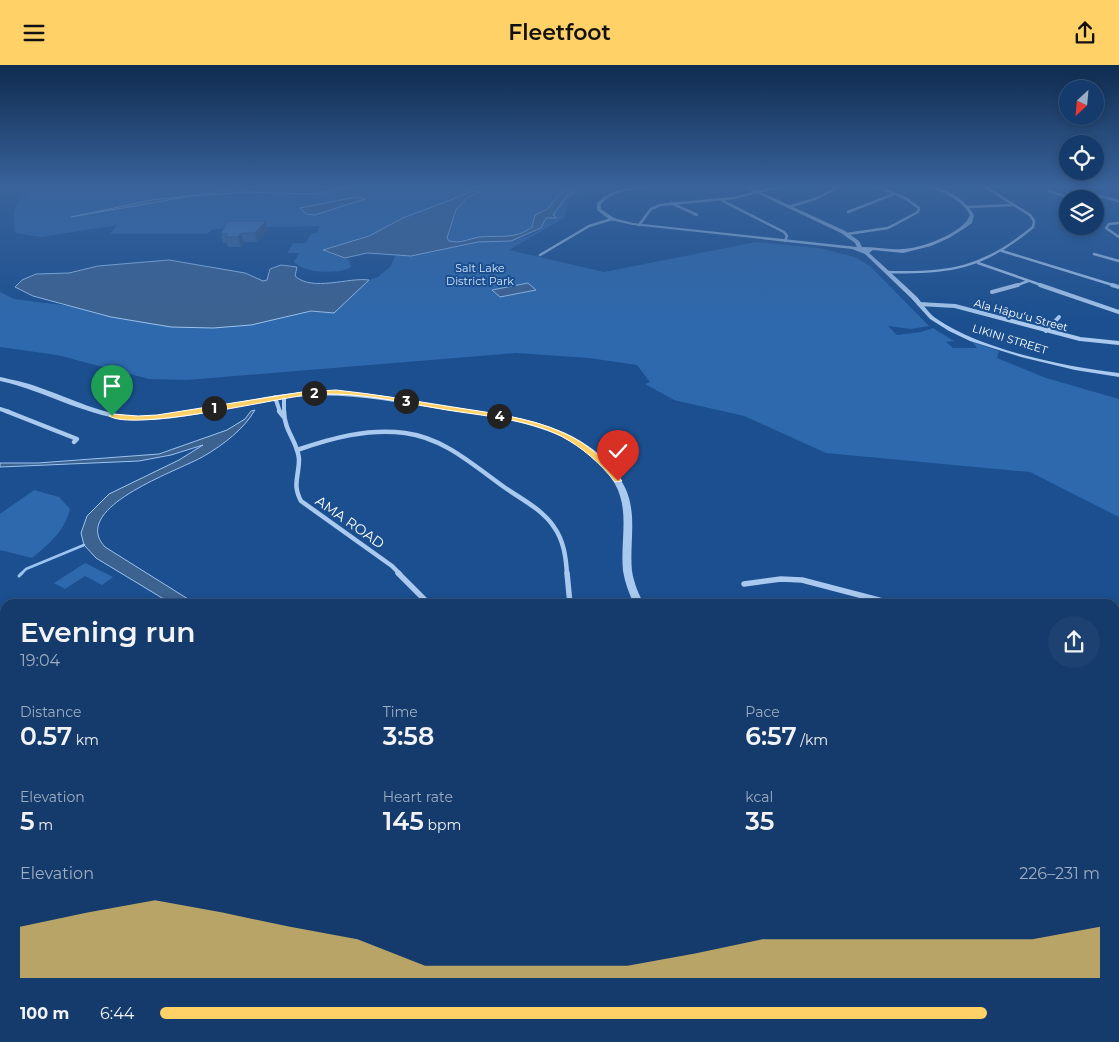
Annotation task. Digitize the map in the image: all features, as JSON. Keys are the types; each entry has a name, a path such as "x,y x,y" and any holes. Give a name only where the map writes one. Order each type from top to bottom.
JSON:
{"street":[{"path":"540,255 581,232"},
{"path":"699,232 857,248"},
{"path":"783,232 787,236 785,241"},
{"path":"840,232 847,235 858,252 904,251 928,246 954,232"},
{"path":"847,235 867,232"},
{"path":"887,272 942,273 978,263 1002,251 1026,232"},
{"path":"1002,251 1038,260 1119,287"},
{"name":"LIKINI STREET","path":"869,252 927,314 941,325 986,344 1077,368 1119,375"},
{"path":"1094,254 1119,261"},
{"path":"978,263 1119,313"},
{"path":"992,292 1004,290 1028,281"},
{"name":"Ala Hāpuʻu Street","path":"919,304 955,306 1093,342 1119,343"},
{"path":"1046,331 1059,317"},
{"path":"0,379 40,388 90,410 128,418 169,415 275,397 336,392 376,396 518,420 557,432 577,443 606,465 618,481 627,501 630,519 628,570 632,590 636,599"},
{"name":"AMA ROAD","path":"284,396 283,416 287,430 297,450 299,464 295,490 301,501 392,565 424,599"},
{"name":"AMA ROAD","path":"275,397 280,414 283,416"},
{"path":"0,409 76,439 74,442"},
{"path":"297,450 349,435 382,431 413,434 447,447 537,510 551,523 563,548 569,599"},
{"path":"744,584 781,579 802,580 875,599"}],"green space":[{"path":"15,232 75,232 41,237"},
{"path":"112,232 209,232 207,234 110,234"},
{"path":"376,232 364,238 324,249 325,252 349,260 351,267 345,270 330,272 305,269 294,262 299,253 287,253 293,243 305,243 312,233"},
{"path":"449,232 524,232 512,236 483,237 459,242 449,241 447,238"},
{"name":"Salt Lake District Park","path":"541,232 509,250 604,272 756,242 819,248 855,257 871,267 929,326 911,329 888,326 897,335 921,332 933,328 954,341 946,342 953,348 977,348 972,342 999,351 997,358 1046,378 1119,399 1119,517 1030,472 826,453 744,416 674,400 645,384 650,382 637,365 589,358 516,353 187,380 149,379 57,355 0,347 0,292 14,299 70,306 111,317 171,327 213,328 251,325 311,311 329,313 369,280 378,277 390,267 396,255 427,253 477,242 516,239"},
{"path":"34,490 59,497 70,509 68,517 50,542 32,558 0,550 0,514"},
{"path":"85,563 113,577 102,585 85,576 65,589 54,583"}],"shaded area":[{"path":"377,232 449,232 447,238 453,242 479,237 533,232 511,241 478,242 411,256 367,253 345,258 323,250 369,236"},
{"path":"169,260 245,273 263,281 267,280 270,269 281,265 297,267 295,276 302,281 311,283 321,284 369,280 334,313 311,311 251,325 213,328 171,327 111,317 33,296 15,287 22,280 36,274 69,273 98,266"},
{"path":"528,283 536,290 500,297 492,290"},
{"path":"255,410 239,430 218,447 132,492 114,504 102,518 98,532 105,547 188,599 164,599 96,558 84,545 81,533 87,516 109,494 179,460 203,445 171,455 139,461 0,467 0,463 38,463 159,454 227,430 245,419 251,411"}],"building":[{"path":"222,232 256,232 241,233 238,237 225,237 228,234 221,234"}],"waterway":[{"path":"19,576 26,569 84,545"}],"route":[{"path":"112,416 128,418 157,417 275,397 325,392 367,395 506,417 530,423 563,435 581,445 606,465 618,481"}]}
